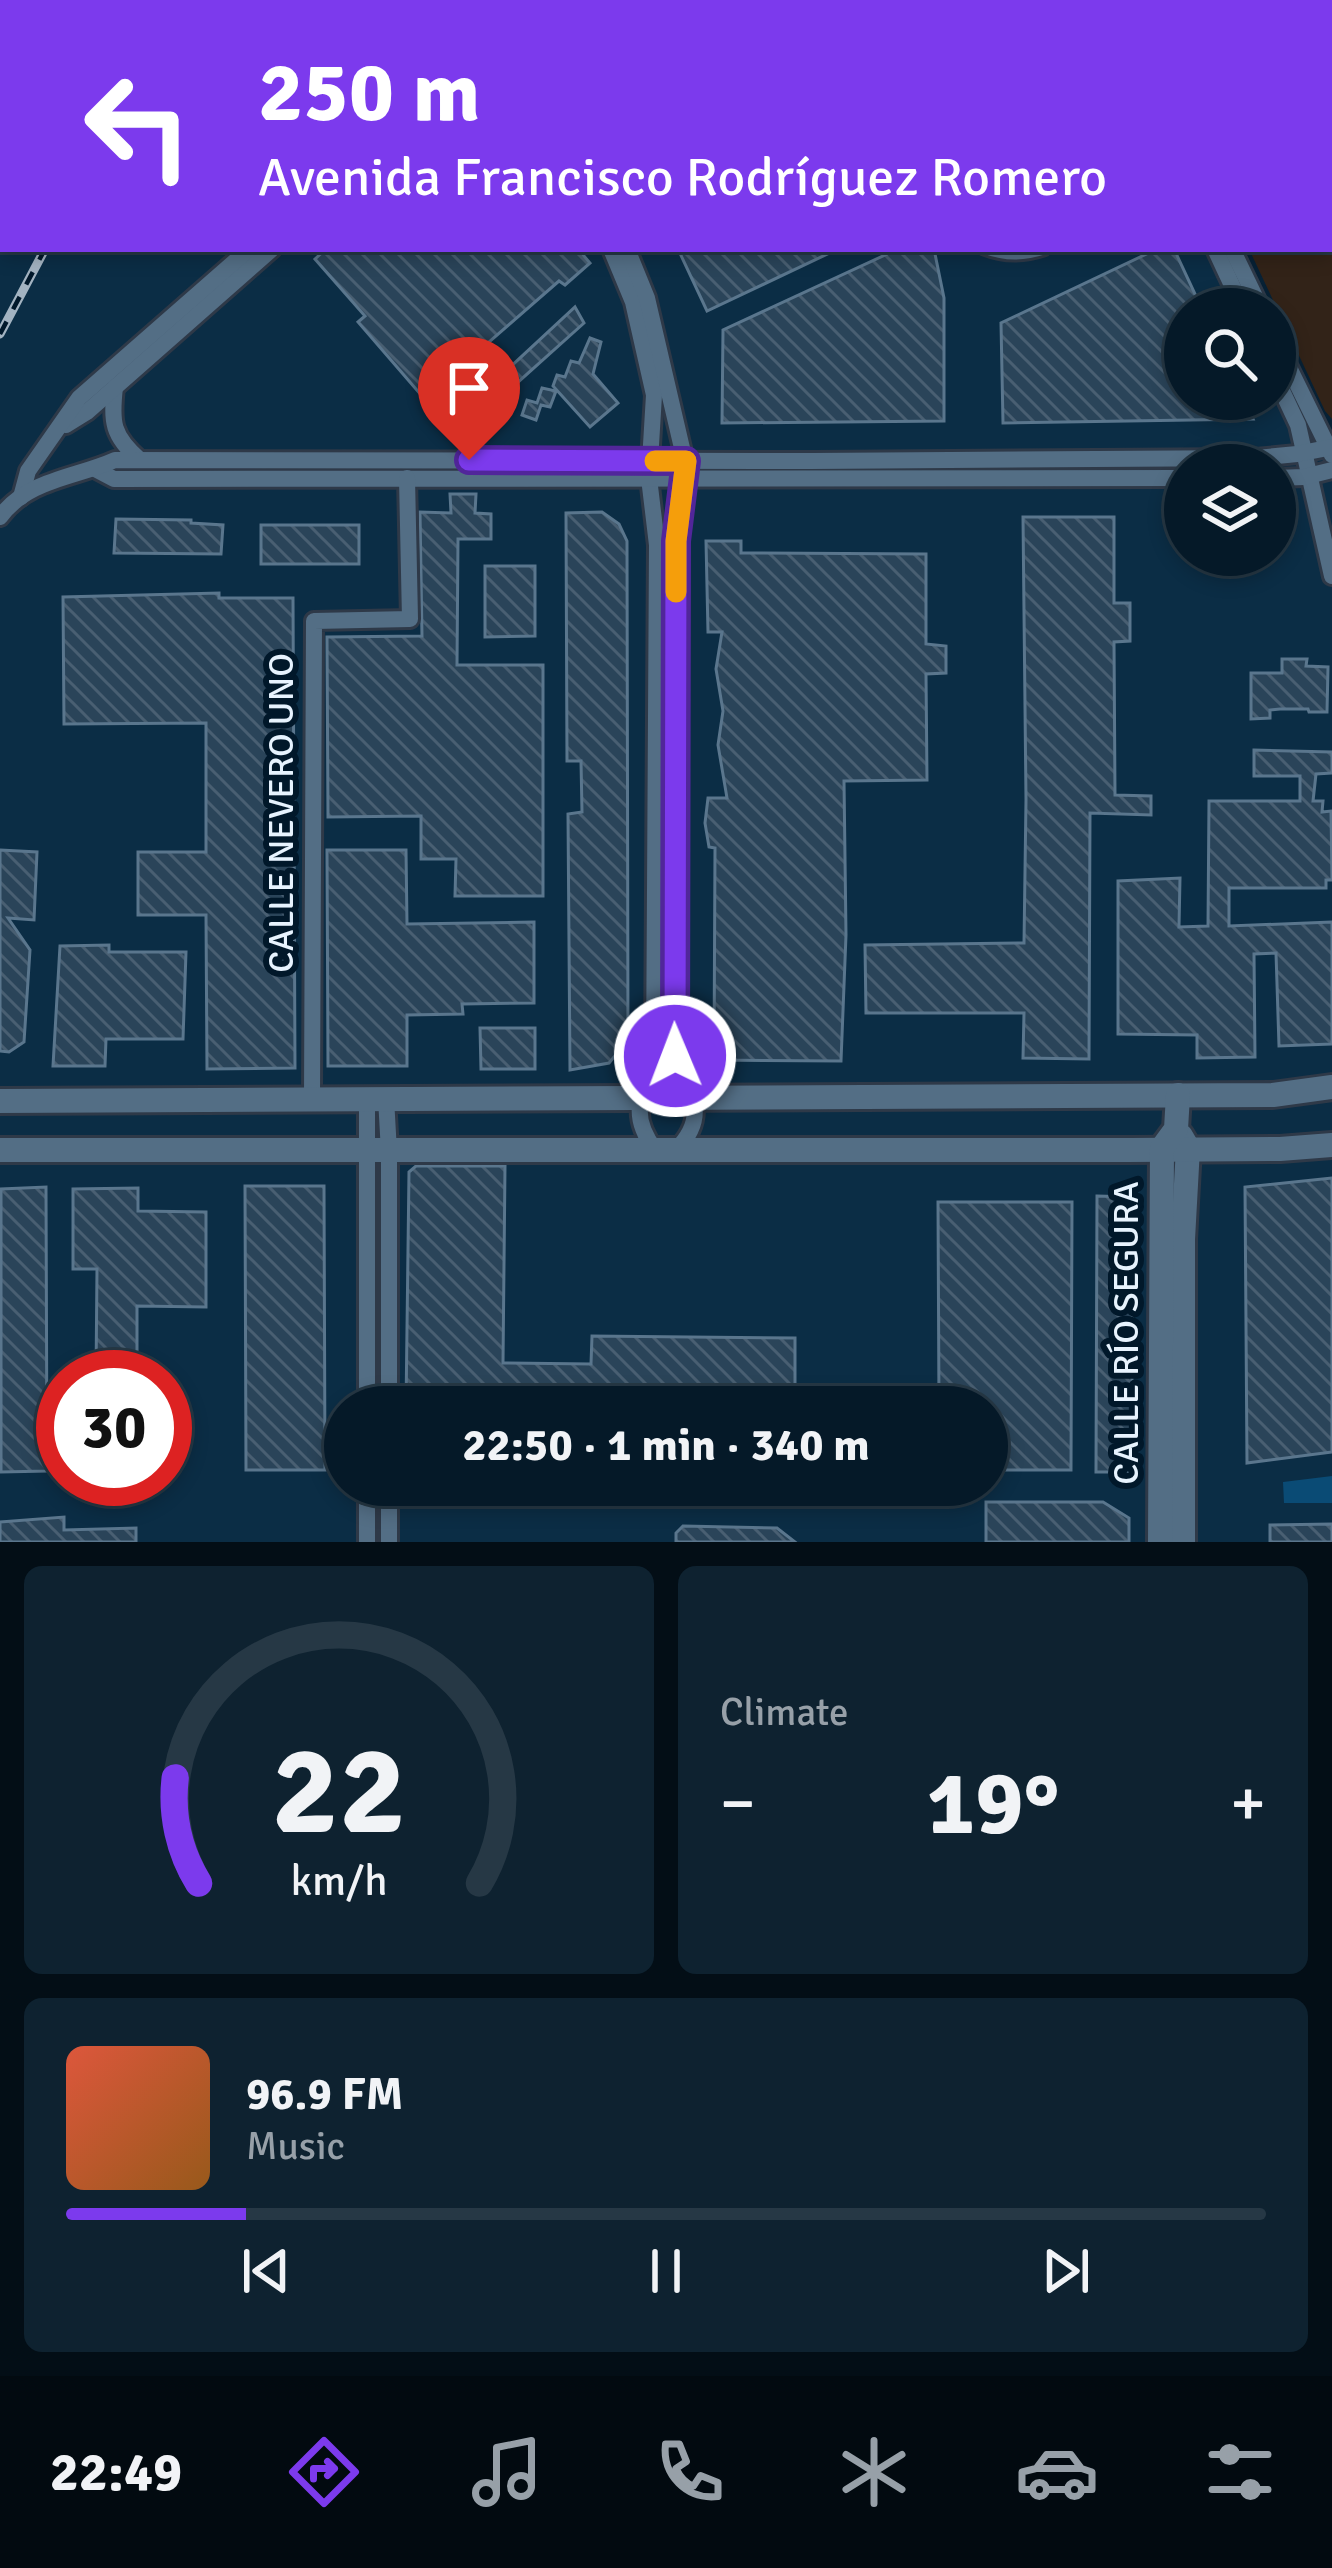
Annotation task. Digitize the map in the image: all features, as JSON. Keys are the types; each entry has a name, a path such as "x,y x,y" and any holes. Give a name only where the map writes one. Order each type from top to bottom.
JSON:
{"main road":[{"path":"2,1100 1273,1095 1332,1087"},
{"name":"CALLE RÍO SEGURA","path":"1178,1095 1171,1238 1172,1513 1183,1542"},
{"path":"0,1150 1130,1150 1176,1144 1280,1149 1332,1145"},
{"path":"1130,1150 1153,1168 1171,1238"},
{"name":"CALLE RÍO SEGURA","path":"1160,1542 1172,1513"}],"street":[{"path":"21,497 28,471 80,398 246,252"},
{"path":"55,432 87,412 269,252"},
{"path":"612,252 650,341 681,441 684,470 676,565 675,1056 694,1096 696,1116 690,1136 665,1150 643,1133 640,1116 641,1097 654,1062 657,545 649,469 654,395 650,341 647,298 628,252"},
{"path":"1216,252 1234,288"},
{"path":"1233,252 1251,288"},
{"path":"684,470 1232,458 1331,450 1296,381"},
{"path":"116,387 113,422 122,444 141,460"},
{"path":"1296,420 1332,576"},
{"path":"651,437 681,441"},
{"path":"0,517 9,504 44,482 116,460 1164,478"},
{"path":"94,469 114,479 407,478 649,469"},
{"path":"1296,476 1332,470"},
{"name":"CALLE NEVERO UNO","path":"313,1098 314,621 410,619 407,478"},
{"path":"652,505 680,504"},
{"path":"376,1098 388,1386"},
{"path":"368,1386 378,1152"},
{"path":"367,1506 367,1542"},
{"path":"388,1506 388,1542"}],"lane":[{"path":"1004,252 1017,256 1035,252"}],"shaded area":[{"path":"0,252 1245,252 1262,288 1164,288 1164,420 1296,420 1296,360 1332,436 1332,1542 0,1542"},
{"path":"1250,252 1332,252 1332,419 1296,349 1296,288 1267,288"},
{"path":"1332,1476 1332,1503 1284,1503 1283,1482"}],"building":[{"path":"323,252 581,252 590,263 565,285 559,281 422,396 358,322 365,316 315,259"},
{"path":"679,252 832,252 707,311"},
{"path":"892,252 935,252 944,298 944,421 722,423 723,330"},
{"path":"1151,252 1175,252 1192,288 1164,288 1164,420 1190,420 1003,423 1001,323"},
{"path":"575,307 584,323 478,418 453,426 448,413 483,401 479,396"},
{"path":"590,338 601,342 593,374 618,403 590,427 553,386 557,375 565,377 571,361 579,363"},
{"path":"542,388 556,391 550,407 541,405 536,420 522,415 527,400 537,403"},
{"path":"450,494 476,494 475,513 491,514 491,539 458,539 457,665 543,665 543,896 455,896 456,859 421,859 421,816 328,817 327,637 422,636 420,512 451,513"},
{"path":"602,512 619,524 627,541 628,1040 609,1063 570,1070 568,814 582,812 581,761 567,761 566,513"},
{"path":"1023,517 1114,517 1114,603 1130,603 1130,641 1114,642 1115,795 1151,796 1151,815 1090,813 1089,1059 1023,1058 1024,1013 866,1013 865,945 1024,943"},
{"path":"116,519 223,525 221,554 114,553"},
{"path":"261,525 359,525 359,564 261,564"},
{"path":"706,541 741,541 741,553 926,554 926,644 946,646 946,673 926,674 927,780 844,781 846,935 841,1061 714,1060 715,848 709,847 705,823 708,798 727,798 718,745 723,711 716,669 722,632 708,632"},
{"path":"485,566 535,566 535,636 485,637"},
{"path":"219,593 219,598 293,598 295,1068 207,1069 206,915 138,915 138,852 206,852 206,723 64,724 63,597"},
{"path":"1282,659 1307,659 1306,666 1328,667 1327,712 1280,709 1270,710 1270,718 1251,719 1251,673 1282,673"},
{"path":"1254,750 1332,752 1332,773 1316,774 1313,801 1323,801 1322,812 1331,811 1332,880 1326,880 1326,888 1229,888 1229,926 1332,922 1332,1044 1279,1046 1276,953 1254,954 1255,1057 1197,1058 1197,1035 1118,1034 1118,881 1180,878 1179,927 1208,926 1209,801 1300,801 1300,776 1254,776"},
{"path":"0,850 37,852 34,920 8,918 30,950 24,1042 9,1052 0,1051"},
{"path":"327,850 406,850 407,924 534,922 534,1003 462,1004 463,1014 407,1015 407,1066 328,1066"},
{"path":"109,945 109,952 186,952 183,1039 106,1039 105,1066 53,1066 60,946"},
{"path":"480,1028 535,1028 535,1069 481,1069"},
{"path":"416,1166 505,1166 503,1363 591,1364 592,1336 795,1338 795,1386 406,1386 409,1172"},
{"path":"1332,1178 1332,1452 1247,1463 1245,1187"},
{"path":"245,1186 324,1186 324,1470 246,1470"},
{"path":"46,1187 47,1350 36,1350 36,1471 1,1472 1,1189"},
{"path":"138,1188 138,1211 206,1212 206,1307 137,1306 137,1350 96,1350 97,1269 73,1269 73,1189"},
{"path":"1097,1196 1132,1197 1132,1472 1096,1472"},
{"path":"938,1202 1072,1202 1071,1470 1008,1470 1008,1386 939,1386"},
{"path":"1008,1502 1103,1502 1129,1518 1129,1542 986,1542 986,1506 1008,1506"},
{"path":"64,1517 64,1530 136,1528 136,1542 0,1542 0,1522"},
{"path":"1332,1524 1332,1542 1270,1542 1270,1525"},
{"path":"683,1526 777,1528 795,1542 676,1542 676,1533"}],"railway":[{"path":"0,334 43,252"}],"slow traffic":[{"path":"655,461 686,461 676,541 676,592"}],"route":[{"path":"469,460 686,461 676,541 675,1056"}]}
